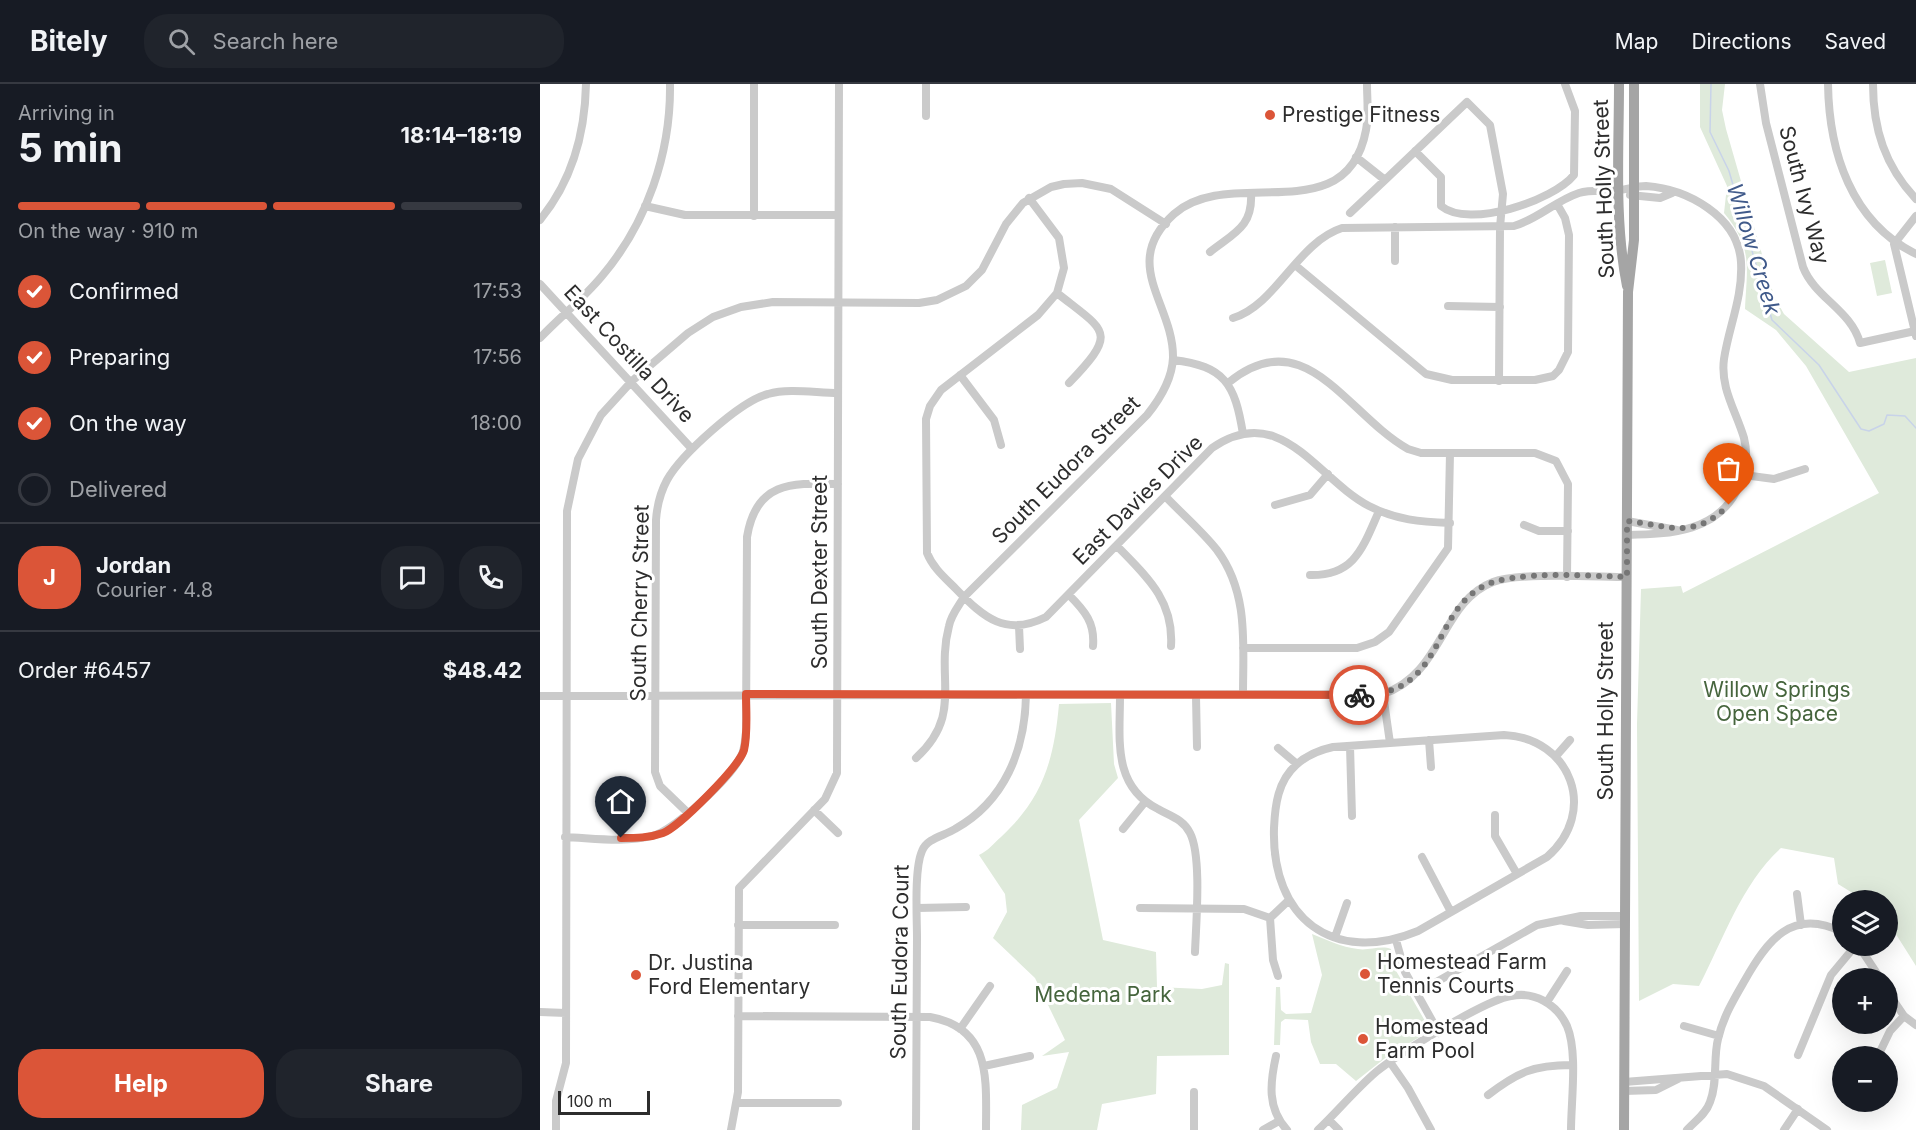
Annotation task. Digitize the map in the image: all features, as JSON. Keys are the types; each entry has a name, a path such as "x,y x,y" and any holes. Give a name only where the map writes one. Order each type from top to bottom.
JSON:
{"main road":[{"name":"South Holly Street","path":"1619,84 1621,251 1628,292 1624,1130"},
{"name":"South Holly Street","path":"1628,292 1633,267 1634,84"}],"street":[{"path":"540,220 562,185 575,155 583,125 586,84"},
{"path":"540,338 610,266 628,241 659,170 667,134 670,84"},
{"path":"754,84 754,216"},
{"name":"South Dexter Street","path":"731,1130 738,1103 738,893 742,882 830,792 837,773 839,84"},
{"path":"926,84 926,116"},
{"path":"556,1130 556,1101 565,1071 567,519 571,484 578,459 596,424 632,381 688,333 725,312 760,303 919,303 954,293 982,270 1006,224 1029,198 1051,187 1064,184 1094,184 1119,193 1166,224 1181,209 1197,200 1217,195 1295,193 1314,189 1340,175 1356,157 1366,129 1367,84"},
{"path":"1415,151 1441,177 1441,206 1448,212 1502,213 1515,210 1560,187 1574,175 1575,111 1565,84"},
{"name":"South Ivy Way","path":"1760,84 1766,123 1803,267 1811,285 1849,320 1860,343 1915,334"},
{"path":"1828,84 1830,133 1844,176 1865,210 1894,244 1916,254"},
{"path":"1873,84 1875,118 1882,147 1895,172 1916,199"},
{"path":"1350,213 1467,102 1490,125 1499,158 1503,194 1500,227 1499,381"},
{"path":"1356,157 1385,180"},
{"path":"1233,318 1250,310 1321,239 1336,230 1395,227 1500,227 1524,223 1579,193 1619,190 1660,198 1672,193 1699,202 1730,230 1739,251 1740,290 1726,349 1723,375 1743,437 1746,461 1744,475 1735,496 1716,517 1701,526 1627,535"},
{"path":"1210,252 1247,222 1252,209 1251,193"},
{"path":"1020,649 1019,626 991,619 979,613 932,564 925,546 926,419 938,394 1038,315 1057,293 1064,268 1059,238 1029,198"},
{"path":"1295,265 1426,374 1441,380 1499,381 1535,380 1553,376 1559,370 1568,352 1569,235 1565,218 1557,204"},
{"path":"645,206 676,214 838,215"},
{"path":"1894,244 1916,216"},
{"name":"South Eudora Street","path":"916,758 929,746 939,731 944,714 947,634 952,616 964,597 1147,415 1166,387 1173,360 1170,334 1155,297 1150,275 1153,245 1166,224"},
{"path":"1395,227 1395,261"},
{"path":"1894,244 1915,334"},
{"name":"East Costilla Drive","path":"540,284 692,448"},
{"path":"1057,293 1092,319 1100,333 1100,344 1095,356 1069,382"},
{"path":"1448,306 1500,307"},
{"path":"1173,360 1202,364 1228,383 1238,405 1243,434"},
{"path":"1228,383 1244,369 1258,364 1283,362 1300,365 1316,373 1402,446 1421,453 1535,453 1556,461 1568,484 1567,577"},
{"path":"960,375 994,420 1001,445"},
{"name":"South Cherry Street","path":"688,813 657,781 657,511 666,481 692,448 747,402 777,392 838,393"},
{"name":"East Davies Drive","path":"1019,626 1046,617 1212,448 1229,438 1243,434 1274,436 1290,443 1361,501 1379,511 1404,520 1450,523"},
{"path":"1243,648 1357,648 1382,638 1394,626 1424,578 1444,555 1449,540 1450,523 1450,453"},
{"path":"1744,475 1774,479 1805,469"},
{"path":"1275,505 1310,495 1328,474"},
{"path":"565,837 650,837 670,830 734,768 743,753 749,522 759,504 781,487 803,483 838,484"},
{"path":"1165,496 1208,539 1229,569 1241,604 1243,694"},
{"path":"1310,575 1331,574 1351,563 1369,535 1379,511"},
{"path":"1627,521 1681,530"},
{"path":"1524,525 1539,531 1568,531"},
{"path":"1117,546 1161,595 1172,624 1172,646"},
{"path":"540,696 1383,694 1394,690 1415,676 1460,609 1482,587 1511,578 1627,577"},
{"path":"1069,595 1088,616 1094,635 1093,646"},
{"path":"1383,694 1390,743"},
{"name":"South Eudora Court","path":"916,1130 916,908 922,849 932,840 972,818 1002,785 1018,756 1026,717 1026,695"},
{"path":"1120,696 1121,763 1130,785 1145,802 1179,819 1191,834 1195,852 1195,952"},
{"path":"1196,696 1197,747"},
{"path":"1517,735 1533,740 1556,756 1571,783 1574,799 1572,819 1563,840 1554,851 1517,874 1396,940 1362,944 1335,937 1312,926 1288,901 1275,862 1275,808 1281,787 1297,764 1313,753 1350,746 1390,743 1517,735"},
{"path":"1429,740 1431,767"},
{"path":"1556,756 1570,740"},
{"path":"1350,746 1352,816"},
{"path":"1278,748 1297,764"},
{"path":"1124,829 1145,802"},
{"path":"814,810 838,833"},
{"path":"1494,815 1495,836 1517,874"},
{"path":"1422,857 1451,912"},
{"path":"1797,894 1801,925"},
{"path":"1270,918 1288,901"},
{"path":"1335,937 1347,903"},
{"path":"916,908 966,907"},
{"path":"1140,908 1244,909 1270,918"},
{"path":"1417,993 1529,929 1581,916 1625,920"},
{"path":"1270,918 1273,960 1278,976"},
{"path":"738,925 836,925"},
{"path":"1687,1130 1710,1104 1719,1036 1732,1002 1766,945 1780,933 1801,925 1821,925 1832,929"},
{"path":"1396,940 1405,972 1439,1033"},
{"path":"1798,1055 1831,975 1847,956"},
{"path":"1547,1002 1567,971"},
{"path":"960,1029 990,987"},
{"path":"1318,1130 1358,1089 1390,1062 1503,998 1523,995 1547,1002 1566,1023 1571,1039 1571,1130"},
{"path":"1898,1007 1916,1026"},
{"path":"540,1012 566,1013"},
{"path":"738,1016 943,1019 960,1029 976,1045 984,1066 986,1130"},
{"path":"1883,1046 1890,1031 1904,1016"},
{"path":"1684,1026 1719,1036"},
{"path":"984,1066 1030,1056"},
{"path":"1276,1056 1270,1092 1279,1121 1287,1130"},
{"path":"1390,1062 1413,1095 1431,1130"},
{"path":"1488,1095 1528,1070 1546,1065 1571,1065"},
{"path":"1624,1086 1714,1074 1755,1082 1827,1130"},
{"path":"1194,1092 1194,1130"},
{"path":"738,1103 838,1103"},
{"path":"1784,1130 1798,1109"},
{"path":"1329,1120 1339,1130"},
{"path":"1263,1130 1279,1121"}],"green space":[{"name":"Willow Springs Open Space","path":"1700,84 1725,84 1722,110 1726,129 1774,296 1784,314 1849,372 1916,358 1916,966 1898,937 1898,890 1848,890 1838,884 1834,858 1781,848 1767,862 1744,895 1699,986 1673,984 1639,1001 1637,724 1641,589 1681,586 1683,593 1879,493 1806,366 1776,330 1745,309 1747,269 1744,247 1724,213 1727,186 1700,127"},
{"path":"1885,260 1892,293 1877,296 1870,263"},
{"name":"Medema Park","path":"1111,703 1114,764 1118,778 1079,820 1103,940 1156,952 1157,987 1202,989 1222,985 1225,963 1229,964 1229,1055 1157,1056 1156,1094 1102,1104 1097,1130 1021,1130 1022,1105 1057,1088 1069,1052 1042,1056 1065,1040 1035,978 993,938 1007,912 1005,894 979,855 991,847 1015,822 1036,793 1050,760 1059,704"},
{"path":"1312,934 1352,948 1391,949 1395,969 1429,1028 1428,1032 1389,1055 1356,1081 1336,1064 1320,1064 1311,1042 1308,1020 1285,1019 1281,1022 1280,1045 1274,1045 1276,987 1280,987 1281,1010 1286,1014 1311,1013 1322,975"}],"waterway":[{"name":"Willow Creek","path":"1711,84 1710,132 1729,171 1772,320 1819,365 1861,429 1869,431 1884,424 1887,415 1905,416 1916,428"}],"way so far":[{"path":"1359,695 1383,694 1405,684 1415,676 1428,660 1460,609 1472,594 1482,587 1511,578 1627,577 1627,521 1681,530 1692,529 1716,517 1729,505"}],"place":[{"name":"Prestige Fitness","path":"1270,115"},
{"name":"Homestead Farm Tennis Courts","path":"1365,974"},
{"name":"Dr. Justina Ford Elementary","path":"636,975"},
{"name":"Homestead Farm Pool","path":"1363,1039"}],"route":[{"path":"621,838 650,837 670,830 734,768 743,753 745,744 746,694 1359,695"}]}
